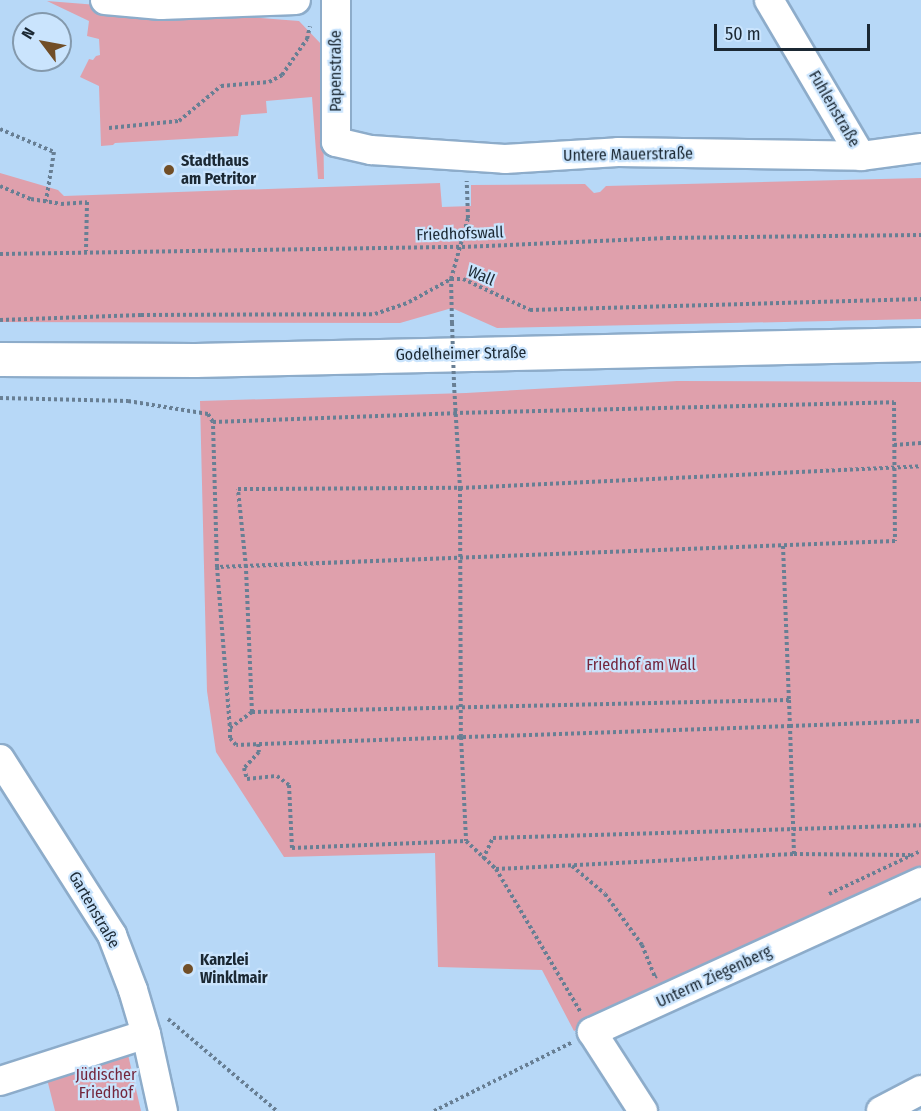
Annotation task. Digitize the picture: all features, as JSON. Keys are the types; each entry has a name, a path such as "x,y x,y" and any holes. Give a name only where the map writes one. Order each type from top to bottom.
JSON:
{"main road":[{"name":"Godelheimer Straße","path":"0,359 207,360 921,344"}],"street":[{"path":"105,0 161,5 304,10"},
{"name":"Papenstraße","path":"336,0 336,142"},
{"name":"Fuhlenstraße","path":"770,0 861,156"},
{"name":"Untere Mauerstraße","path":"336,142 371,150 505,159 618,152 861,156 921,148"},
{"name":"Gartenstraße","path":"0,759 112,935 133,990 146,1034 163,1111"},
{"name":"Unterm Ziegenberg","path":"592,1032 921,882"},
{"path":"592,1032 643,1111"},
{"path":"0,1080 146,1034"},
{"path":"881,1111 921,1090"}],"path":[{"path":"109,128 179,121 221,86 269,82 282,75 307,39 304,10"},
{"path":"0,129 54,152 46,201"},
{"path":"434,1111 592,1032 496,869 466,841 461,737 460,488 454,413 451,279 462,247 468,218 468,156"},
{"path":"0,186 31,199 87,202 86,251"},
{"name":"Friedhofswall","path":"0,254 462,247 667,238 921,235"},
{"name":"Wall","path":"0,320 141,315 375,314 409,302 451,279 463,279 530,310 921,299"},
{"path":"0,398 128,401 208,414 213,422 217,567 230,738 236,745 921,721"},
{"path":"213,422 454,413 894,402 895,541 217,567"},
{"path":"894,445 921,443"},
{"path":"252,712 246,567 238,489 460,488 921,466"},
{"path":"783,546 794,854"},
{"path":"230,728 252,712 789,700"},
{"path":"258,744 259,752 244,768 247,779 277,776 289,785 292,848 466,841"},
{"path":"483,859 493,838 921,825"},
{"path":"828,895 921,851"},
{"path":"496,869 794,854 914,855"},
{"path":"571,866 605,894 642,945 655,977 666,972"},
{"path":"133,990 277,1111"}],"green space":[{"path":"47,1 299,21 322,45 324,179 318,179 312,97 266,101 267,113 241,115 238,136 115,143 101,146 99,86 80,77 89,59 93,60 100,55 99,39 87,36 89,21"},
{"path":"0,173 58,190 64,196 440,183 442,207 471,206 471,185 585,184 594,193 600,192 606,186 921,178 921,319 497,328 452,308 400,323 0,322"},
{"name":"Friedhof am Wall","path":"677,381 921,382 921,866 574,1031 542,970 438,967 435,853 284,857 216,752 207,691 200,401 466,393"},
{"name":"Jüdischer Friedhof","path":"127,1050 141,1111 55,1111 46,1075"}],"place":[{"name":"Stadthaus am Petritor","path":"169,170"},
{"name":"Kanzlei Winklmair","path":"188,969"}]}
